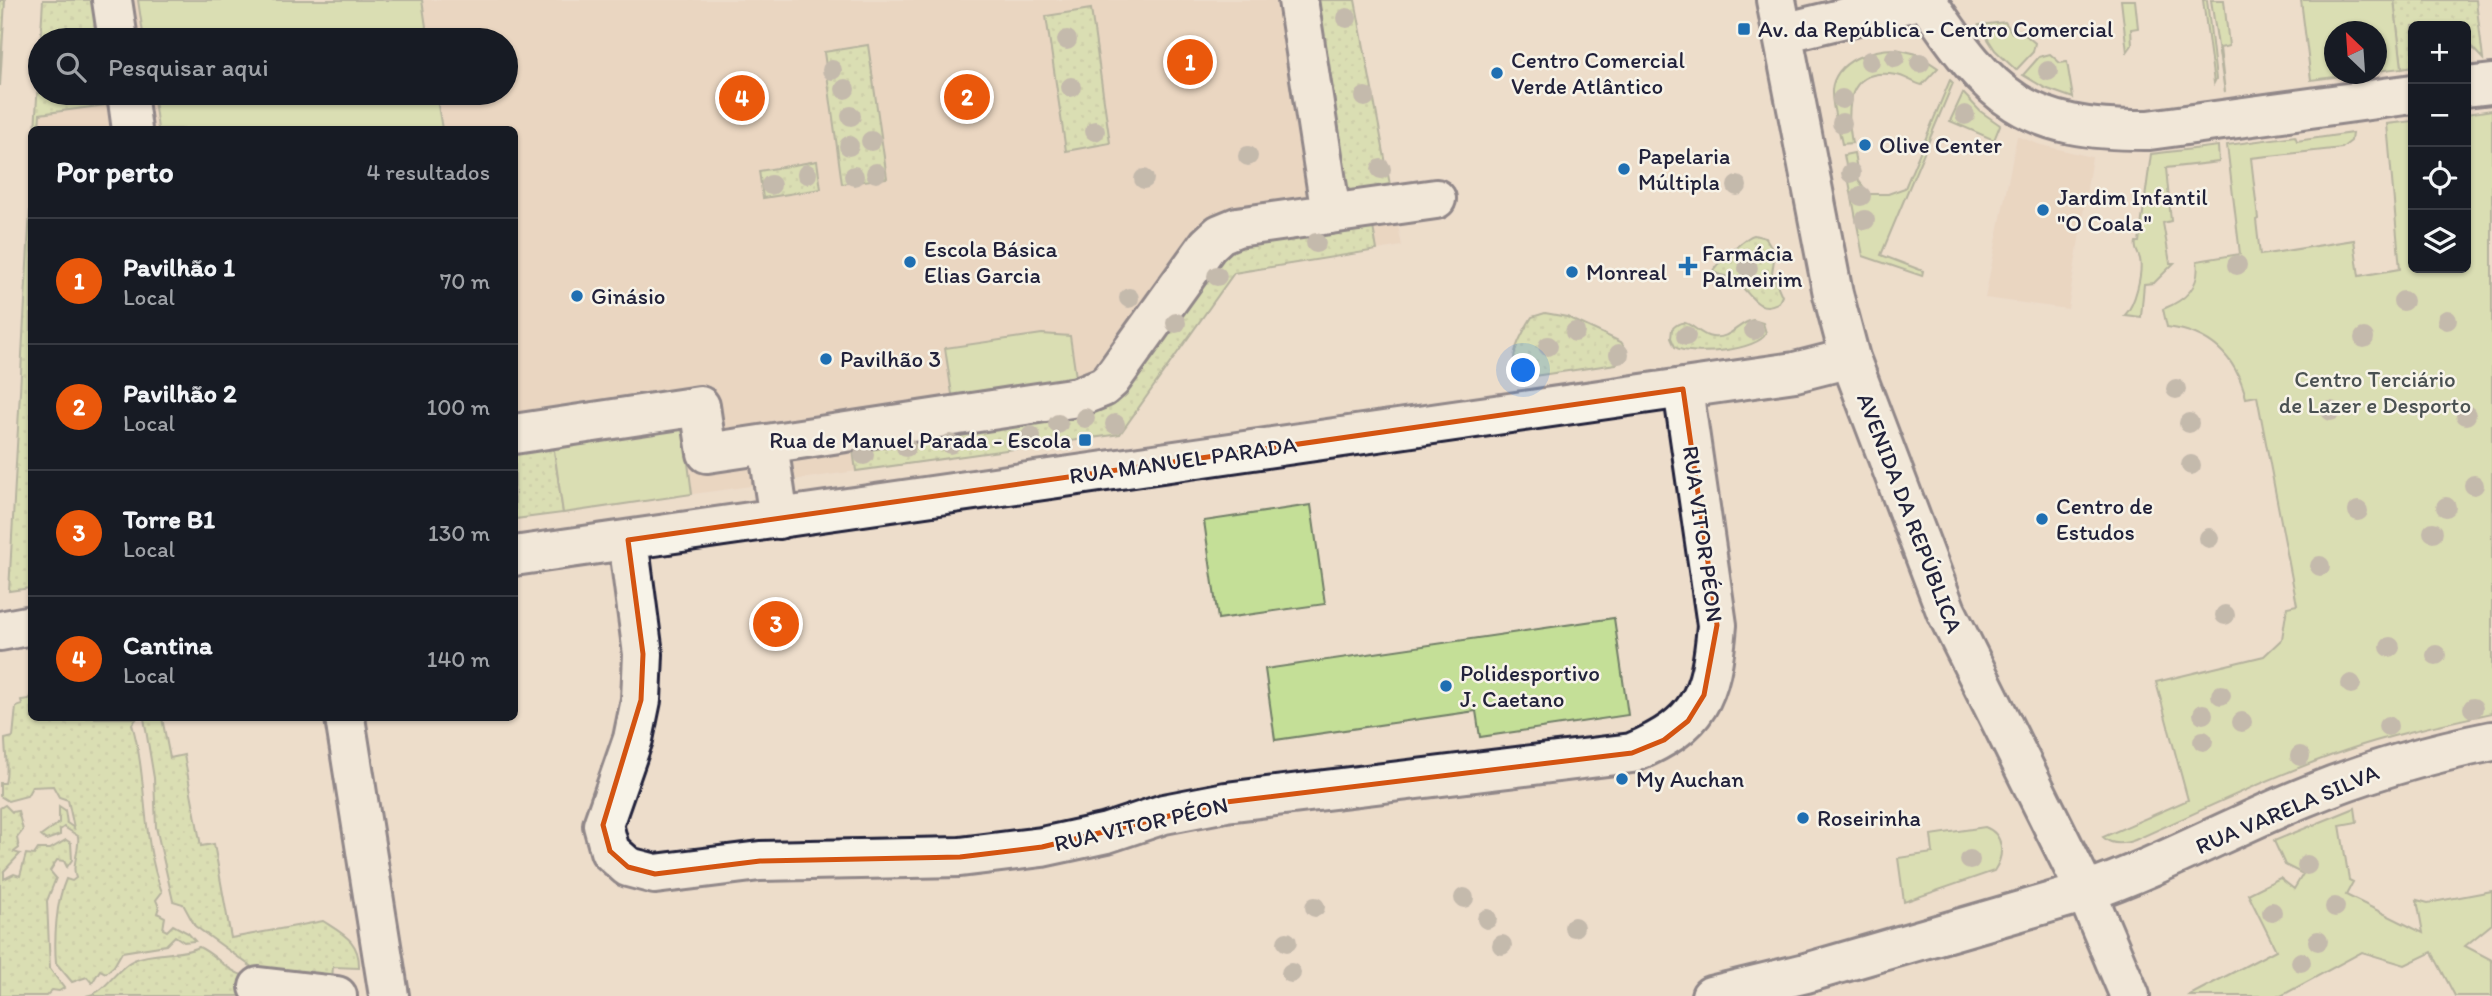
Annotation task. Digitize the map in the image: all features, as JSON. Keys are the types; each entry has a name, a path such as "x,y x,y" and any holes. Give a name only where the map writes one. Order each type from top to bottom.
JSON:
{"street":[{"path":"112,0 116,28"},
{"path":"1298,0 1331,214"},
{"path":"1779,17 1919,0"},
{"path":"1926,0 1952,39 1999,92 2026,111 2066,124 2104,131 2148,130 2408,95"},
{"name":"AVENIDA DA REPÚBLICA","path":"1779,17 1833,294 1850,358 1946,611 2086,892 2130,996"},
{"path":"2471,86 2492,83"},
{"path":"129,105 131,126"},
{"path":"518,433 700,406 708,453 1092,392 1111,380 1208,245 1220,234 1237,227 1436,199"},
{"name":"RUA MANUEL PARADA","path":"518,555 1683,389 1795,372 1850,358"},
{"name":"RUA VITOR PÉON","path":"628,540 643,654 641,700 633,739 603,825 610,851 628,867 654,874 760,861 960,857 1042,847 1107,833 1164,814 1226,802 1632,753 1664,740 1688,721 1704,695 1714,662 1717,625 1683,389"},
{"path":"768,444 779,519"},
{"path":"0,631 28,626"},
{"path":"345,721 389,996"},
{"name":"RUA VARELA SILVA","path":"1711,996 1808,984 2130,877 2300,798 2358,776 2492,741"},
{"path":"259,987 337,996"}],"highlighted area":[{"path":"1683,389 1717,625 1704,695 1688,721 1664,740 1632,753 1226,802 1042,847 960,857 760,861 655,874 628,867 610,851 603,825 641,700 643,654 628,540"}],"shaded area":[{"name":"Escola Básica Elias Garcia","path":"43,0 1355,0 1402,246 1234,273 1120,434 518,519 518,126 35,126 37,105 518,105 518,28 42,28"},
{"name":"Jardim Infantil \"O Coala\"","path":"2017,136 2041,145 2092,157 2068,309 1985,298"}],"green space":[{"path":"0,0 5,0 0,86"},
{"path":"43,0 98,0 102,28 42,28"},
{"path":"138,0 422,0 426,28 142,28"},
{"path":"1313,0 1355,0 1391,190 1345,192"},
{"path":"2121,0 2135,0 2138,28 2131,29 2132,45 2127,52"},
{"path":"2203,0 2207,0 2216,79 2214,83"},
{"path":"2211,0 2224,0 2229,46 2220,48 2225,92"},
{"path":"2301,0 2394,0 2402,68 2387,70 2387,21 2324,21 2324,78 2311,80"},
{"path":"2394,0 2476,0 2483,59 2471,46 2471,21 2408,21 2408,67 2402,68"},
{"path":"1091,9 1110,143 1066,151 1046,16"},
{"path":"2005,22 2012,33 2023,33 2035,43 2033,52 2016,70 1995,50 1979,25"},
{"path":"868,45 887,178 842,184 824,52"},
{"path":"1896,49 1917,54 1938,68 1922,85 1899,76 1880,74 1867,77 1853,93 1850,104 1852,143 1842,144 1832,90 1840,71 1856,58 1866,54"},
{"path":"2050,54 2060,63 2067,62 2073,98 2045,88 2023,75 2039,57"},
{"path":"1950,80 1953,83 1881,255 1923,271 1922,276 1863,256 1844,155 1854,153 1859,181 1869,194 1888,194 1905,188"},
{"path":"1963,93 1980,111 2000,125 1994,140 1950,121"},
{"path":"37,105 107,105 40,114 39,126 35,126"},
{"path":"155,105 438,105 442,126 158,126"},
{"name":"Centro Terciário de Lazer e Desporto","path":"2492,110 2492,713 2401,734 2347,750 2266,781 2135,840 2110,842 2103,837 2188,800 2156,682 2264,656 2282,639 2287,607 2297,605 2257,396 2246,398 2228,358 2208,341 2196,334 2167,327 2163,309 2179,301 2190,291 2197,278 2197,261 2240,254 2227,145 2295,136 2297,141 2352,133 2351,141 2342,148 2251,158 2260,255 2354,240 2359,276 2400,269 2387,124 2408,122 2408,273 2471,273 2471,113"},
{"path":"2218,146 2219,162 2166,168 2171,221 2163,223 2170,263 2174,263 2154,283 2144,284 2141,317 2125,315 2135,297 2139,280 2141,265 2136,242 2139,242 2151,154"},
{"path":"817,161 821,189 763,198 759,171"},
{"path":"1372,221 1377,250 1234,273 1120,434 856,471 852,443 1092,405 1224,248"},
{"path":"1754,235 1766,238 1775,253 1772,273 1782,296 1779,302 1771,305 1759,304 1739,283 1713,271 1731,252"},
{"path":"28,246 28,588 9,591"},
{"path":"1545,313 1567,317 1621,342 1627,350 1626,359 1616,364 1534,376 1523,373 1514,361 1518,343 1532,317"},
{"path":"1753,320 1763,323 1766,333 1761,339 1738,348 1695,352 1675,347 1671,338 1672,329 1678,324 1687,324 1706,335 1719,337"},
{"path":"1042,334 1070,336 1077,384 953,401 945,348"},
{"path":"683,424 692,494 563,513 553,443"},
{"path":"553,443 563,513 518,519 518,449"},
{"path":"1311,505 1325,604 1218,619 1204,521"},
{"name":"Polidesportivo J. Caetano","path":"1614,618 1628,715 1480,737 1476,711 1275,740 1265,669"},
{"path":"28,699 28,721 134,721 132,724 147,830 155,872 162,892 156,900 159,907 157,913 165,917 163,929 167,931 173,925 188,933 195,941 184,942 175,936 166,945 122,952 114,966 106,973 100,970 92,983 87,977 72,982 56,963 58,909 66,879 72,881 76,878 74,868 78,836 64,827 60,830 60,835 46,840 41,836 59,823 59,806 65,810 67,823 74,828 68,800 59,797 53,786 32,787 27,796 8,801 0,796 0,783 5,783 7,772 5,739 13,737 16,707 22,705 21,700"},
{"path":"144,721 163,721 170,758 184,755 201,846 214,844 231,938 323,921 349,939 357,951 359,968 333,967 332,979 256,970 195,926 183,904 173,901 156,827 154,778"},
{"path":"5,805 12,812 18,811 23,830 17,838 19,848 14,852 20,854 4,871 4,879 14,874 20,876 26,854 34,855 38,849 50,849 66,840 71,843 72,860 67,867 64,861 57,860 50,871 56,878 47,901 50,969 64,988 59,991 52,990 46,996 0,996 0,808"},
{"path":"2355,808 2357,822 2340,825 2349,880 2353,882 2346,895 2423,933 2417,900 2428,903 2492,891 2492,924 2465,946 2492,960 2492,996 2455,996 2432,952 2405,965 2362,952 2281,996 2188,996 2276,950 2248,894 2280,878 2294,889 2303,874 2285,865 2274,841"},
{"path":"1985,827 1996,835 2001,846 2000,858 1994,871 1904,902 1898,858 1933,853 1931,835"},
{"path":"199,947 245,976 253,996 86,996 100,990 134,960"}],"place":[{"name":"Av. da República - Centro Comercial","path":"1744,29"},
{"name":"Pavilhão 1","path":"1190,62"},
{"name":"Centro Comercial Verde Atlântico","path":"1497,73"},
{"name":"Pavilhão 2","path":"967,97"},
{"name":"Cantina","path":"742,98"},
{"name":"Olive Center","path":"1865,145"},
{"name":"Papelaria Múltipla","path":"1624,169"},
{"name":"Jardim Infantil \"O Coala\"","path":"2043,210"},
{"name":"Escola Básica Elias Garcia","path":"910,262"},
{"name":"Farmácia Palmeirim","path":"1688,266"},
{"name":"Monreal","path":"1572,272"},
{"name":"Ginásio","path":"577,296"},
{"name":"Pavilhão 3","path":"826,359"},
{"name":"Rua de Manuel Parada - Escola","path":"1085,440"},
{"name":"Centro de Estudos","path":"2042,519"},
{"name":"Torre B1","path":"776,624"},
{"name":"Polidesportivo J. Caetano","path":"1446,686"},
{"name":"My Auchan","path":"1622,779"},
{"name":"Roseirinha","path":"1803,818"}]}
